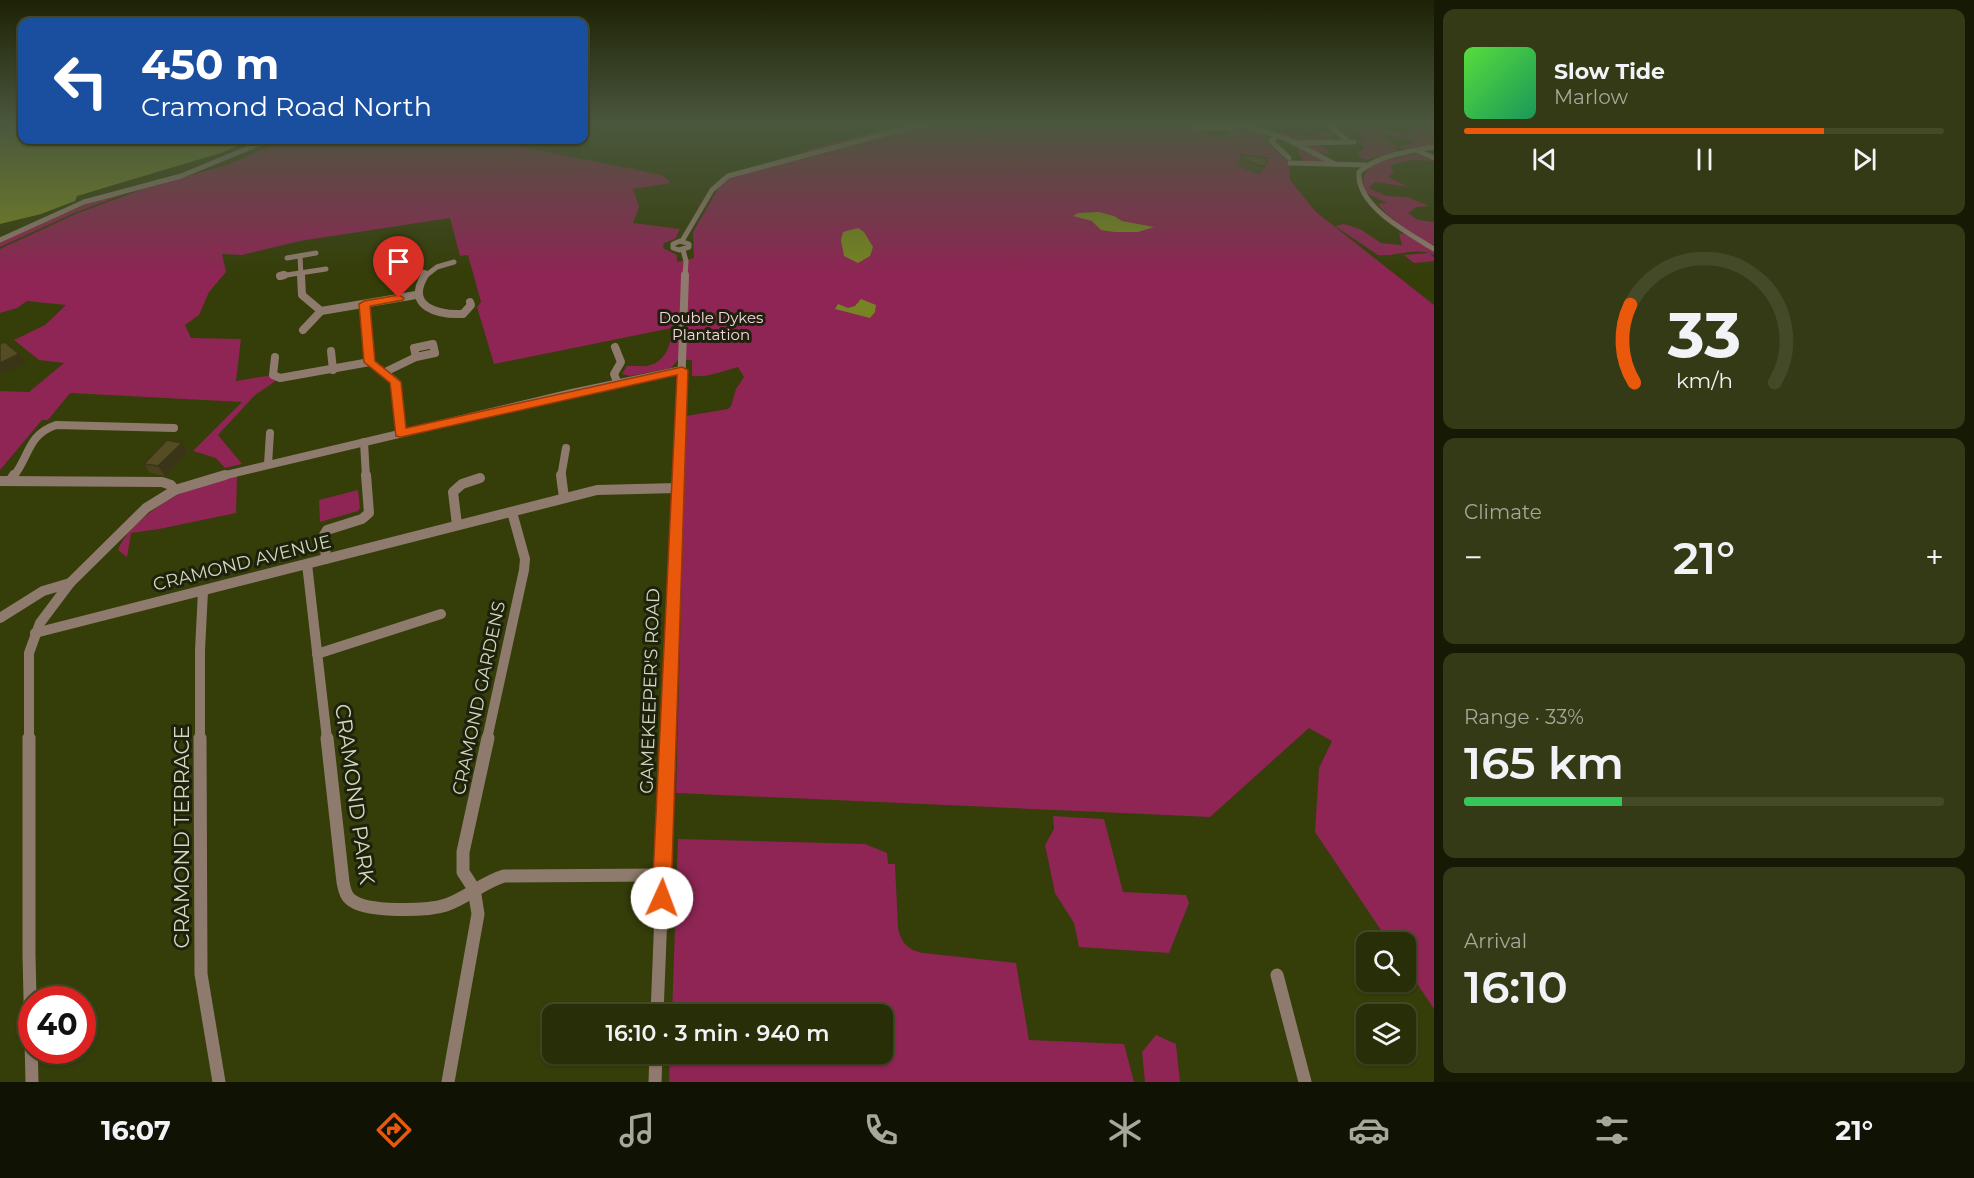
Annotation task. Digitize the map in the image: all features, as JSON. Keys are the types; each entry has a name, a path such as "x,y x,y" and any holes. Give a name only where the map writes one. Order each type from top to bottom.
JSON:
{"street":[{"path":"0,240 71,208 102,197 188,173"},
{"path":"682,241 690,246 683,250 672,246 682,241 712,190 722,179 736,173"},
{"path":"1360,173 1357,178 1364,196 1377,209 1434,249"},
{"path":"394,249 405,245 418,271 426,273"},
{"name":"GAMEKEEPER'S ROAD","path":"657,1004 686,261 683,250"},
{"path":"287,258 316,253"},
{"path":"300,256 302,296 321,311"},
{"path":"454,262 441,265 426,273 419,282 416,295 420,304 431,311 449,315 463,314 471,305 470,302"},
{"path":"280,276 326,269"},
{"path":"303,330 321,311 416,295"},
{"path":"364,304 370,362 396,382 401,433"},
{"path":"615,347 621,362 614,374 618,384"},
{"path":"331,351 333,370"},
{"path":"275,357 273,375 280,378 370,362"},
{"path":"383,373 416,357"},
{"path":"32,1082 28,684 30,645 51,605 70,583 140,514 175,490 206,479 682,370"},
{"path":"5,481 18,472 34,436 47,427 56,425 174,428"},
{"path":"268,464 270,433"},
{"path":"326,559 324,535 327,530 362,519 369,513 364,442"},
{"path":"564,498 560,481 566,448"},
{"path":"457,525 453,492 462,484 480,478"},
{"path":"5,481 162,482 171,485 175,490"},
{"name":"CRAMOND AVENUE","path":"35,633 564,498 608,489 678,488"},
{"name":"CRAMOND GARDENS","path":"448,1082 478,914 474,889 464,872 463,852 524,570 525,559 512,512"},
{"name":"CRAMOND PARK","path":"308,564 341,863 344,886 350,899 361,905 374,907 419,909 444,906 474,889"},
{"path":"0,618 50,587 70,583"},
{"name":"CRAMOND TERRACE","path":"203,591 200,650 201,974 219,1082"},
{"path":"317,654 441,614"},
{"path":"474,889 488,879 504,876 663,874"},
{"path":"1277,975 1305,1082"},
{"path":"655,1082 656,1064"}],"green space":[{"name":"Double Dykes Plantation","path":"197,173 654,173 662,175 671,183 633,189 639,207 633,223 680,229 675,239 664,243 663,248 677,255 677,262 694,258 693,232 719,187 728,177 741,173 1290,173 1290,180 1316,212 1434,305 1434,1009 1416,982 1416,932 1382,932 1315,832 1319,768 1332,741 1309,728 1210,817 676,793 686,416 728,409 744,377 738,367 709,375 692,376 692,360 678,360 671,368 630,376 622,374 627,366 647,366 659,361 669,346 672,328 494,364 477,307 481,302 468,255 460,256 450,218 300,241 242,255 222,254 226,272 209,292 199,315 185,325 191,338 241,339 236,381 273,375 280,378 255,395 218,435 242,464 225,468 216,458 193,451 242,402 70,393 48,420 42,420 0,470 0,391 29,392 64,363 39,360 14,340 45,325 66,305 27,301 17,308 0,313 0,249 76,214 146,188"},
{"path":"1392,173 1388,177 1409,187 1375,182 1369,188 1386,196 1407,197 1429,206 1416,207 1408,213 1418,220 1434,222 1434,245 1412,233 1388,215 1378,204 1387,203 1366,193 1365,174"},
{"path":"132,191 74,213 0,247 0,242 65,213"},
{"path":"1344,224 1360,229 1381,243 1402,245 1399,233 1408,235 1434,252 1434,255 1430,254 1434,257 1434,261 1414,263 1404,255 1429,253 1423,252 1378,255 1335,226"},
{"path":"237,476 236,513 131,533 127,557 118,550 122,541 139,522 171,498 192,488"},
{"path":"358,490 360,508 358,511 320,522 319,500"},
{"path":"1053,816 1104,819 1123,892 1186,895 1189,903 1169,953 1079,947 1074,923 1055,893 1045,845 1054,829"},
{"path":"678,839 865,844 887,853 888,864 895,864 898,928 906,945 923,953 1016,963 1029,1040 1124,1044 1134,1082 669,1082 670,1064 893,1064 893,1004 672,1004"},
{"path":"1156,1035 1176,1044 1180,1082 1145,1082 1142,1052"}],"shaded area":[{"path":"0,173 152,173 77,196 75,201 41,214 0,224"},
{"path":"1099,212 1122,221 1154,227 1138,232 1115,232 1101,230 1092,221 1073,216 1078,213"},
{"path":"858,228 864,232 873,247 870,256 858,263 844,256 841,240 843,232"},
{"path":"861,299 876,305 875,312 870,318 835,309 838,304 848,308 855,306"}],"building":[{"path":"5,342 19,354 0,363 0,344"},
{"path":"167,440 182,443 158,466 144,464"}],"route":[{"path":"399,298 364,304 370,362 396,382 401,433 682,370 662,898"}]}
